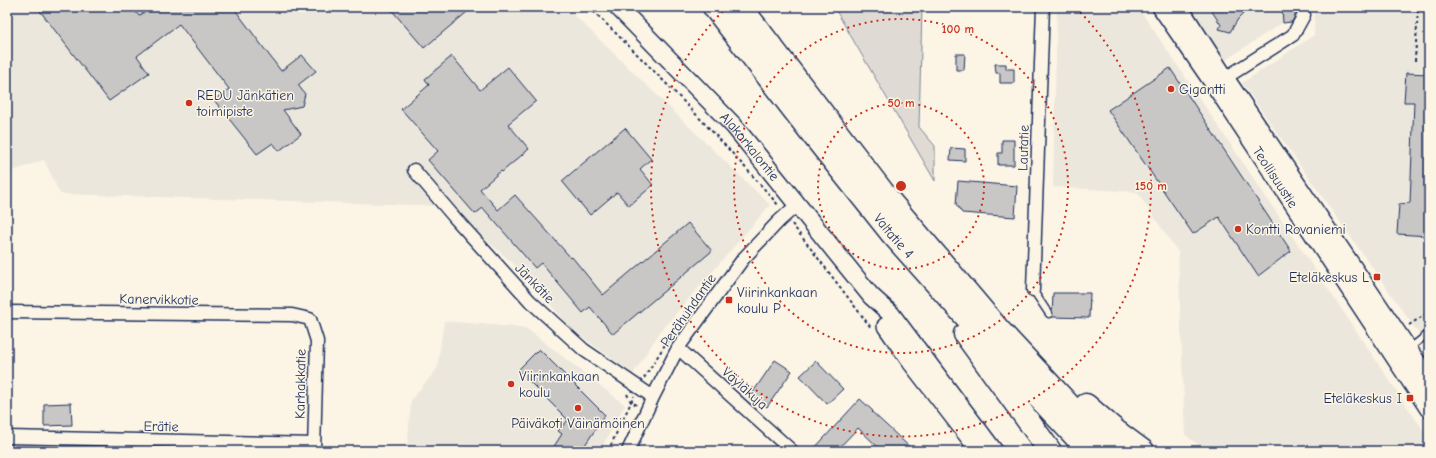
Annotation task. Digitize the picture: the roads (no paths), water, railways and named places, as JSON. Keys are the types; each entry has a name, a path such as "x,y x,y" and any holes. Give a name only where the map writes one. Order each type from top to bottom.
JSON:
{"highway":[{"name":"Valtatie 4","path":"714,7 892,234 1024,382 1089,451"},
{"name":"Valtatie 4","path":"741,7 889,200 1000,330 1112,451"},
{"path":"892,234 1050,451"},
{"path":"1000,330 1116,431 1142,451"}],"street":[{"name":"Alakorkalontie","path":"618,7 734,126 871,296 891,314 994,451"},
{"name":"Lautatie","path":"1033,290 1043,7"},
{"name":"Teollisuustie","path":"1161,7 1220,81 1402,354 1429,409"},
{"name":"Teollisuustie","path":"1180,7 1220,81"},
{"path":"1220,81 1293,35 1304,15"},
{"name":"Jänkätie","path":"414,170 454,218 530,301 584,350 653,397"},
{"name":"Perähuhdantie","path":"628,451 678,348 743,259 779,221 798,204"},
{"name":"Alakorkalontie","path":"871,296 881,319 911,362 979,451"},
{"name":"Kanervikkotie","path":"7,312 292,315 310,320"},
{"name":"Karhakkatie","path":"310,320 317,341 314,447"},
{"name":"Väyläkuja","path":"678,348 792,451"},
{"name":"Teollisuustie","path":"1402,354 1429,380"},
{"name":"Erätie","path":"7,437 314,447"}],"lane":[{"path":"1033,290 1049,314"},
{"path":"1402,354 1429,333"}],"place":[{"name":"Gigantti","path":"1171,89"},
{"name":"REDU Jänkätien toimipiste","path":"189,103"},
{"name":"Kontti Rovaniemi","path":"1238,229"},
{"name":"Eteläkeskus L","path":"1377,277"},
{"name":"Viirinkankaan koulu P","path":"729,300"},
{"name":"Viirinkankaan koulu","path":"511,384"},
{"name":"Eteläkeskus I","path":"1410,398"},
{"name":"Päiväkoti Väinämöinen","path":"578,408"}]}
